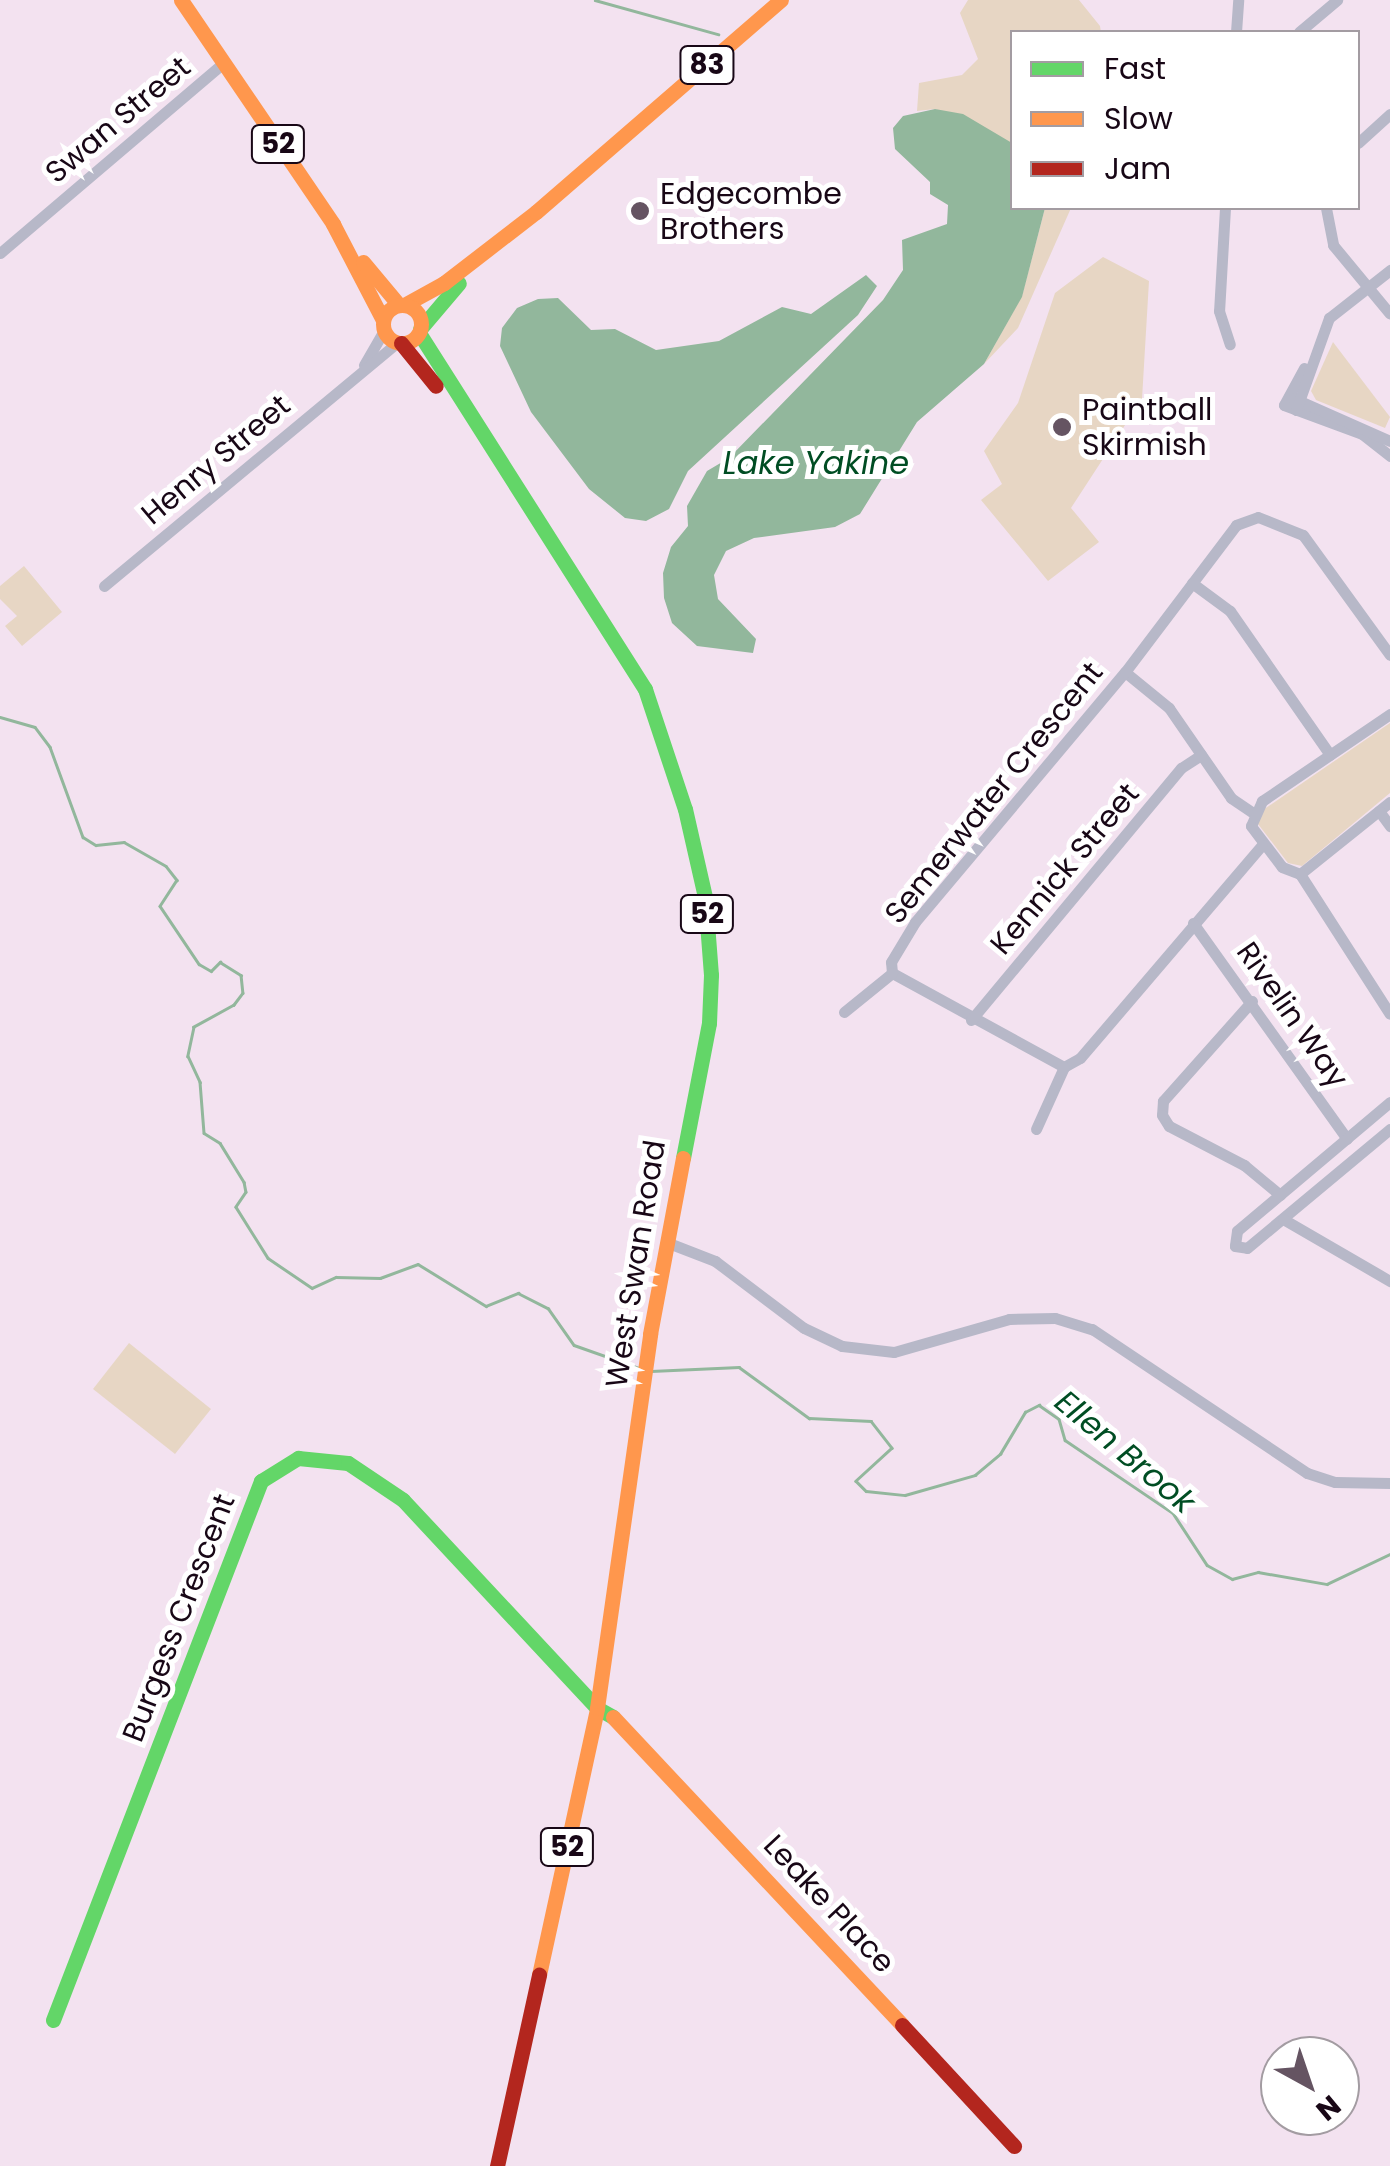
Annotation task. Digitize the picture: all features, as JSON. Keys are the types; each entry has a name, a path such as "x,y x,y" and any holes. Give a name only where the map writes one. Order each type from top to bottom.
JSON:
{"main road":[{"name":"West Swan Road","path":"181,0 334,224 391,334 456,417 469,422"},
{"name":"83","path":"419,331 437,303 536,212 781,0"},
{"name":"83","path":"402,305 444,283 536,212"},
{"name":"West Swan Road","path":"334,224 342,227 402,305"},
{"name":"52","path":"402,305 419,316 419,331"},
{"path":"402,305 391,334 419,331"},
{"name":"West Swan Road","path":"419,331 469,422 624,650 660,730 705,897 709,1023 650,1334 597,1708 497,2166"},
{"name":"Burgess Crescent","path":"52,2020 261,1481 298,1458 348,1464 404,1500 597,1708"},
{"name":"Leake Place","path":"597,1708 624,1722 1014,2146"}],"street":[{"path":"1236,30 1238,0"},
{"path":"1301,30 1337,0"},
{"name":"Swan Street","path":"0,253 222,64"},
{"path":"1360,140 1390,114"},
{"path":"1226,210 1220,311 1230,344"},
{"path":"1326,210 1332,245 1390,314"},
{"path":"1292,403 1329,318 1390,270"},
{"name":"Henry Street","path":"104,586 359,373 391,334"},
{"path":"1292,403 1390,440"},
{"path":"1292,403 1362,434 1390,456"},
{"name":"Semerwater Crescent","path":"1064,1067 971,1020 892,973 891,962 915,922 1124,672 1236,524 1258,516 1316,545 1390,655"},
{"path":"1192,583 1230,612 1330,755"},
{"path":"1124,672 1169,708 1230,798 1252,812"},
{"path":"1390,714 1252,812 1251,826 1262,845 1300,874 1390,1014"},
{"name":"Kennick Street","path":"971,1020 1181,768 1201,755"},
{"path":"1300,874 1390,802"},
{"path":"1379,811 1390,826"},
{"path":"1036,1129 1064,1067 1080,1058 1262,845"},
{"name":"Rivelin Way","path":"1193,923 1347,1139"},
{"path":"844,1012 892,973"},
{"path":"1252,1001 1163,1101 1162,1116 1244,1164 1280,1195"},
{"path":"1390,1102 1237,1231 1235,1246 1248,1248 1390,1128"},
{"path":"1283,1219 1388,1276"},
{"path":"666,1242 716,1260 804,1328 842,1346 894,1352 1010,1319 1055,1318 1092,1328 1307,1473 1336,1482 1390,1483"}],"shaded area":[{"path":"968,0 1079,0 1101,30 1010,30 1010,142 935,109 917,111 919,83 962,75 978,59 960,13"},
{"path":"1044,210 1070,210 1018,328 984,364 1022,296"},
{"name":"Paintball Skirmish","path":"1103,257 1149,281 1142,399 1071,508 1099,542 1048,581 981,500 1002,484 984,451 1018,403 1055,293"},
{"path":"1333,342 1390,417 1385,428 1316,400 1311,391"},
{"path":"24,566 62,612 22,646 5,626 17,616 0,599 0,586"},
{"path":"1390,723 1390,793 1302,866 1288,863 1258,824 1260,812"},
{"path":"129,1343 211,1409 175,1454 93,1389"}],"water":[{"name":"Lake Yakine","path":"935,109 963,114 1010,142 1010,210 1044,210 1022,297 984,364 917,422 860,514 835,527 754,538 726,551 714,575 718,599 756,639 753,653 697,646 672,623 664,598 663,573 671,547 688,526 687,506 707,471 729,458 883,300 903,270 902,240 947,224 948,205 930,194 930,182 895,149 893,128 903,116"},
{"path":"866,275 877,286 858,315 688,471 669,509 646,521 625,518 589,489 531,412 500,346 502,328 517,308 538,299 558,298 591,330 615,329 656,350 719,341 782,307 811,314"}],"waterway":[{"path":"595,0 718,34"},
{"name":"Ellen Brook","path":"0,717 35,727 50,747 83,837 96,845 124,842 166,866 177,880 160,906 199,964 211,971 220,962 241,975 243,993 234,1005 194,1027 188,1056 200,1082 204,1133 220,1143 244,1182 246,1192 236,1207 268,1258 312,1288 336,1277 380,1278 418,1264 486,1306 518,1293 548,1308 574,1345 639,1368"},
{"name":"Ellen Brook","path":"651,1371 739,1367 809,1418 871,1421 892,1448 856,1481 866,1491 905,1495 975,1475 1000,1454 1025,1412 1039,1405 1059,1419 1065,1440 1173,1513 1207,1565 1232,1579 1258,1572 1327,1584 1390,1554"}],"traffic: fast":[{"path":"420,329 459,283"},
{"path":"419,333 645,689 685,809 705,897 711,975 709,1023 683,1158"},
{"path":"53,2020 261,1481 298,1458 348,1463 403,1500 597,1708 613,1717"}],"traffic: slow":[{"path":"181,0 333,224 383,320"},
{"path":"404,305 444,283 536,212 781,0"},
{"path":"363,262 399,305"},
{"path":"402,305 415,311 421,324 415,337 402,343 389,337 383,324 389,311 402,305"},
{"path":"539,1975 597,1708 650,1334 683,1158"},
{"path":"613,1717 902,2025"}],"traffic: jam":[{"path":"401,343 436,386"},
{"path":"497,2166 539,1975"},
{"path":"902,2025 1014,2146"}],"place":[{"name":"Edgecombe Brothers","path":"640,211"},
{"name":"Paintball Skirmish","path":"1062,427"}]}
